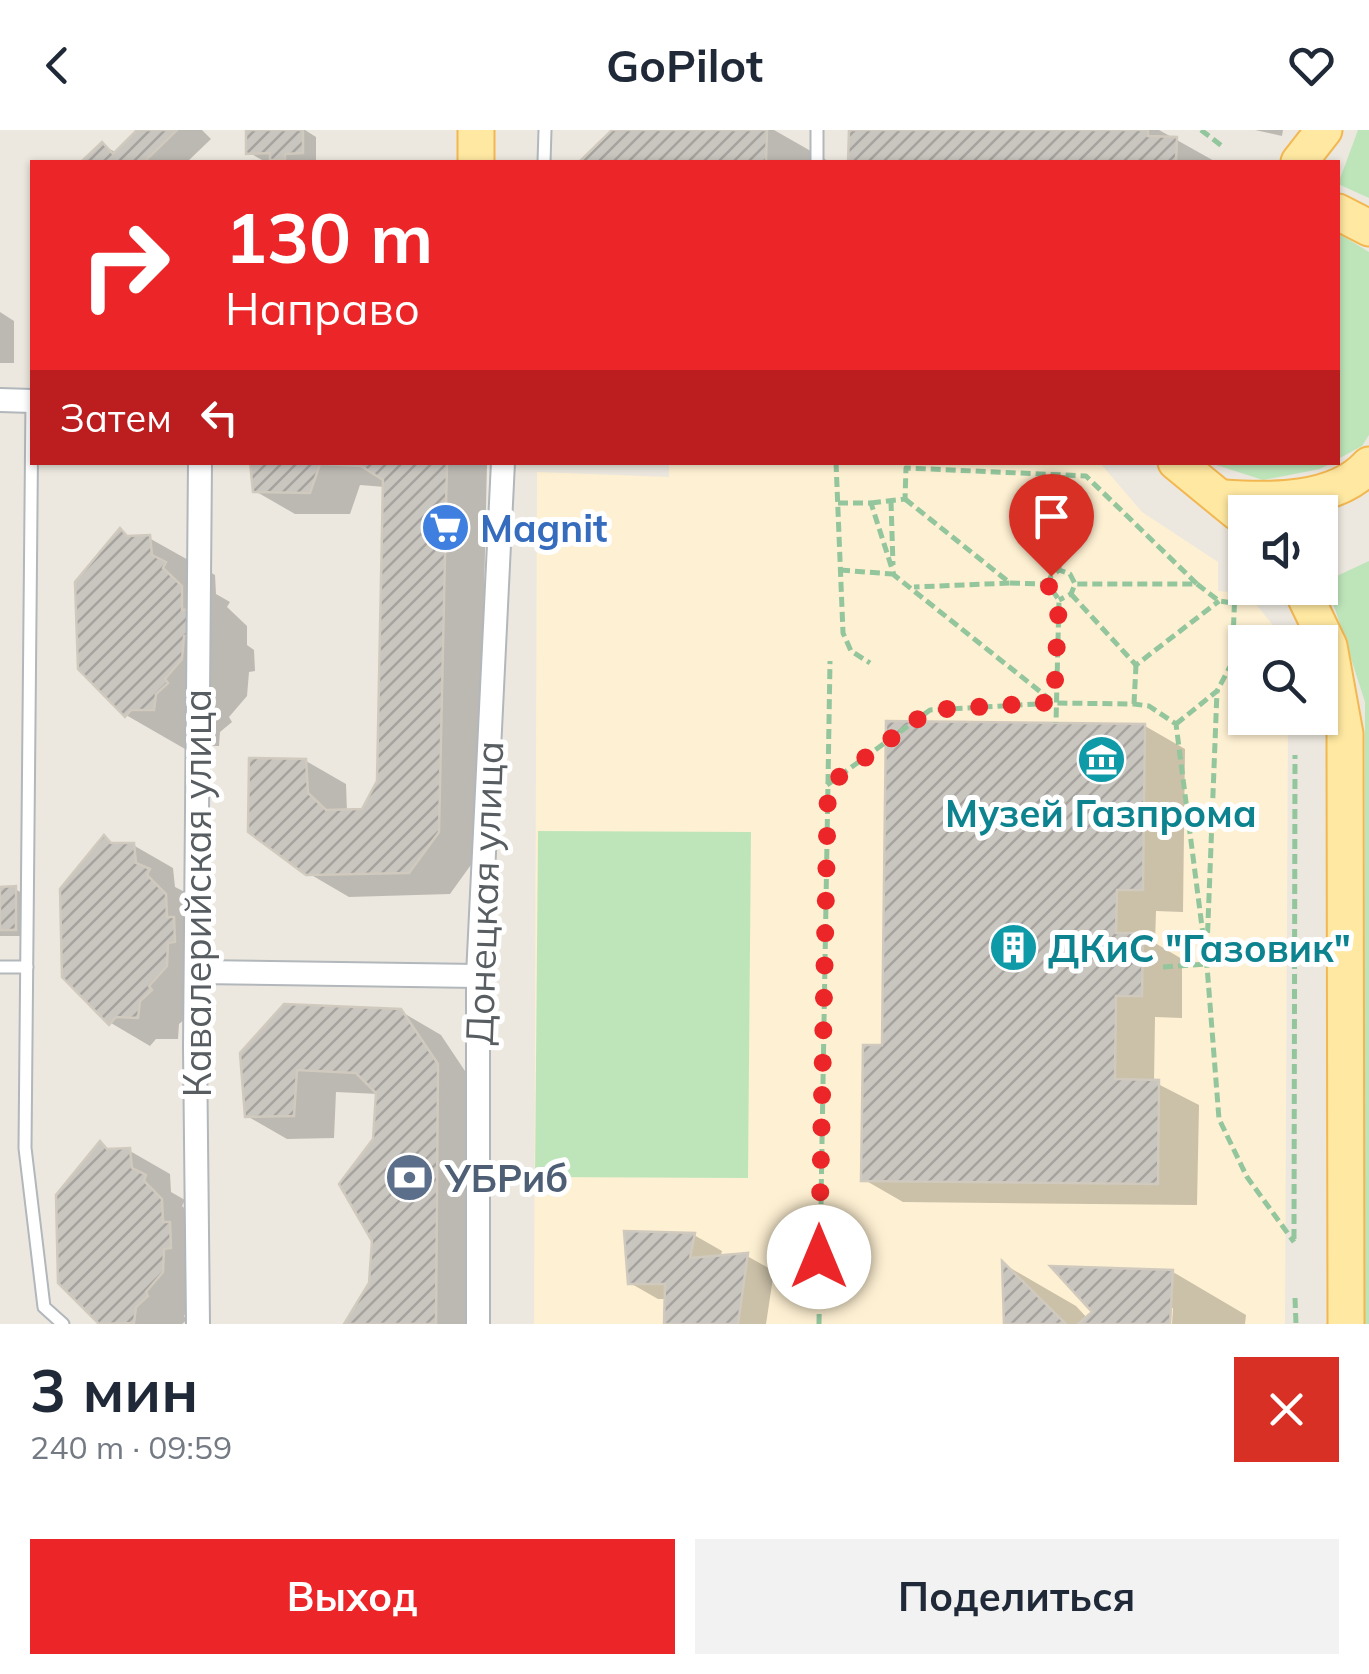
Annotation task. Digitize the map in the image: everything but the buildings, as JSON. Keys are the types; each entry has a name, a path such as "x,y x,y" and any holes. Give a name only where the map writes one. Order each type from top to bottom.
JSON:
{"main road":[{"path":"476,130 476,160"},
{"path":"1301,160 1324,130"},
{"path":"1340,213 1369,228"},
{"path":"1180,465 1228,505"},
{"path":"1312,495 1360,475 1369,466"},
{"path":"1309,605 1329,646 1345,734 1346,1324"}],"street":[{"path":"0,400 30,401"},
{"name":"Кавалерийская улица","path":"198,1324 200,465"},
{"name":"Донецкая улица","path":"478,1324 478,976 503,465"},
{"path":"197,972 478,976"}],"lane":[{"path":"544,160 545,130"},
{"path":"817,130 817,160"},
{"path":"31,465 25,1148 44,1307 63,1324"},
{"path":"0,967 26,967"}],"path":[{"path":"1200,130 1222,146"},
{"path":"836,465 842,632 851,651 870,663"},
{"path":"904,499 906,468 1086,476 1197,584 1220,601 1228,602"},
{"path":"1048,584 1058,570 1063,475"},
{"path":"838,504 904,499 1010,584"},
{"path":"891,500 894,574"},
{"path":"870,503 894,574"},
{"path":"840,570 894,574 1054,702"},
{"path":"1058,570 1070,574 1075,584 1071,594 1059,600"},
{"path":"911,587 1048,584"},
{"path":"1048,584 1059,600"},
{"path":"1075,584 1197,584"},
{"path":"1071,594 1136,665 1134,704"},
{"path":"1056,723 1059,600"},
{"path":"1136,665 1220,601"},
{"path":"1176,724 1217,691 1232,663 1234,605"},
{"path":"818,1324 830,661"},
{"path":"1207,966 1217,691"},
{"path":"828,785 930,710 1054,702 1134,704 1149,706 1176,724 1207,966 1219,1119 1247,1177 1294,1242 1295,755"},
{"path":"1163,967 1207,966"},
{"path":"1295,1298 1296,1324"}],"shaded area":[{"path":"669,465 1102,465 1142,512 1218,562 1218,591 1228,592 1228,605 1257,605 1273,625 1228,625 1228,735 1288,735 1285,1324 534,1324 537,472 669,477"}],"green space":[{"path":"1358,130 1369,130 1369,198 1340,185"},
{"path":"1340,234 1369,252 1369,435 1362,446 1340,458"},
{"path":"1216,465 1328,465 1320,469 1263,480"},
{"path":"1369,561 1369,1324 1365,1324 1365,702 1334,605 1338,605 1338,575"},
{"path":"538,831 751,832 748,1178 535,1177"}],"place":[{"name":"Magnit","path":"445,528"},
{"name":"Музей Газпрома","path":"1101,759"},
{"name":"ДКиC \"Газовик\"","path":"1013,948"},
{"name":"УБРиб","path":"410,1178"}],"route":[{"path":"819,1257 828,785 930,710 1054,702 1059,600 1048,584 1051,576"}]}
